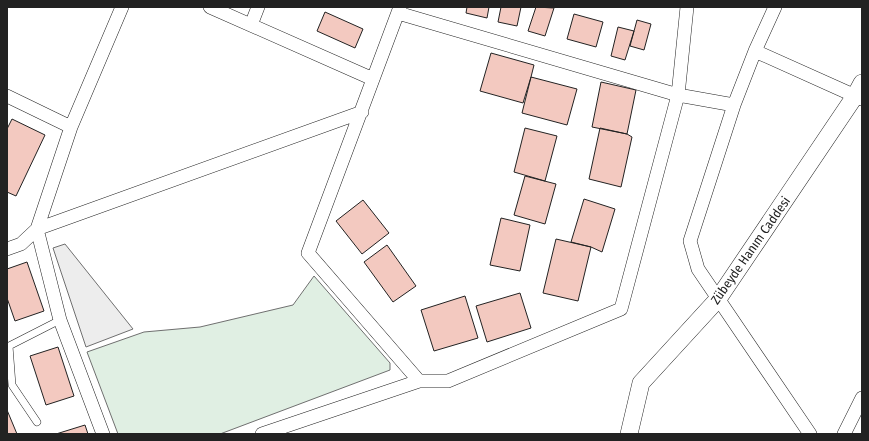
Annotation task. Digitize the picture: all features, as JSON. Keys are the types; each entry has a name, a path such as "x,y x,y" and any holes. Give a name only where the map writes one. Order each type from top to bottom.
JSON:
{"street":[{"path":"103,434 60,320 37,229 71,127 122,7"},
{"path":"210,7 372,79"},
{"path":"251,25 258,7"},
{"path":"262,434 419,381 448,382 621,309 678,95 687,7"},
{"path":"774,7 754,51 734,105 690,241 698,269 810,434"},
{"path":"419,381 308,253 399,10 678,95 734,105"},
{"path":"754,51 860,93"},
{"name":"Zübeyde Hanım Caddesi","path":"629,434 641,382 718,299 860,93"},
{"path":"7,96 71,127"},
{"path":"7,249 21,244 37,229 362,112"},
{"path":"7,237 21,244"},
{"path":"844,434 861,405"}],"lane":[{"path":"37,422 10,385 9,346 60,320"}],"green space":[{"path":"314,276 390,363 390,370 220,434 118,434 87,352 144,332 200,327 293,305"}],"shaded area":[{"path":"65,244 133,329 86,347 53,248"}],"building":[{"path":"467,7 489,7 487,18 466,13"},
{"path":"501,7 521,7 517,26 498,22"},
{"path":"536,7 554,8 545,36 528,31"},
{"path":"325,12 363,29 355,48 317,31"},
{"path":"574,14 603,22 596,47 567,39"},
{"path":"637,20 651,24 644,50 630,46"},
{"path":"618,27 634,31 625,60 611,56"},
{"path":"491,53 534,65 523,103 480,91"},
{"path":"531,77 577,89 567,125 522,113"},
{"path":"601,82 636,90 627,134 592,127"},
{"path":"12,119 45,135 16,196 7,192 7,129"},
{"path":"525,128 557,136 545,181 514,172"},
{"path":"600,128 627,134 632,137 621,187 589,179"},
{"path":"525,176 556,184 545,224 514,215"},
{"path":"584,199 615,209 602,252 591,247 571,242"},
{"path":"363,200 389,233 362,254 336,221"},
{"path":"501,218 530,225 520,271 490,265"},
{"path":"556,239 591,247 578,301 543,293"},
{"path":"387,245 416,286 393,302 364,262"},
{"path":"27,262 44,311 15,321 7,298 7,269"},
{"path":"520,293 531,328 487,342 476,306"},
{"path":"465,296 478,338 434,351 421,310"},
{"path":"58,347 74,396 46,405 30,356"},
{"path":"7,410 17,434 7,434"},
{"path":"85,425 88,434 56,434"}]}
